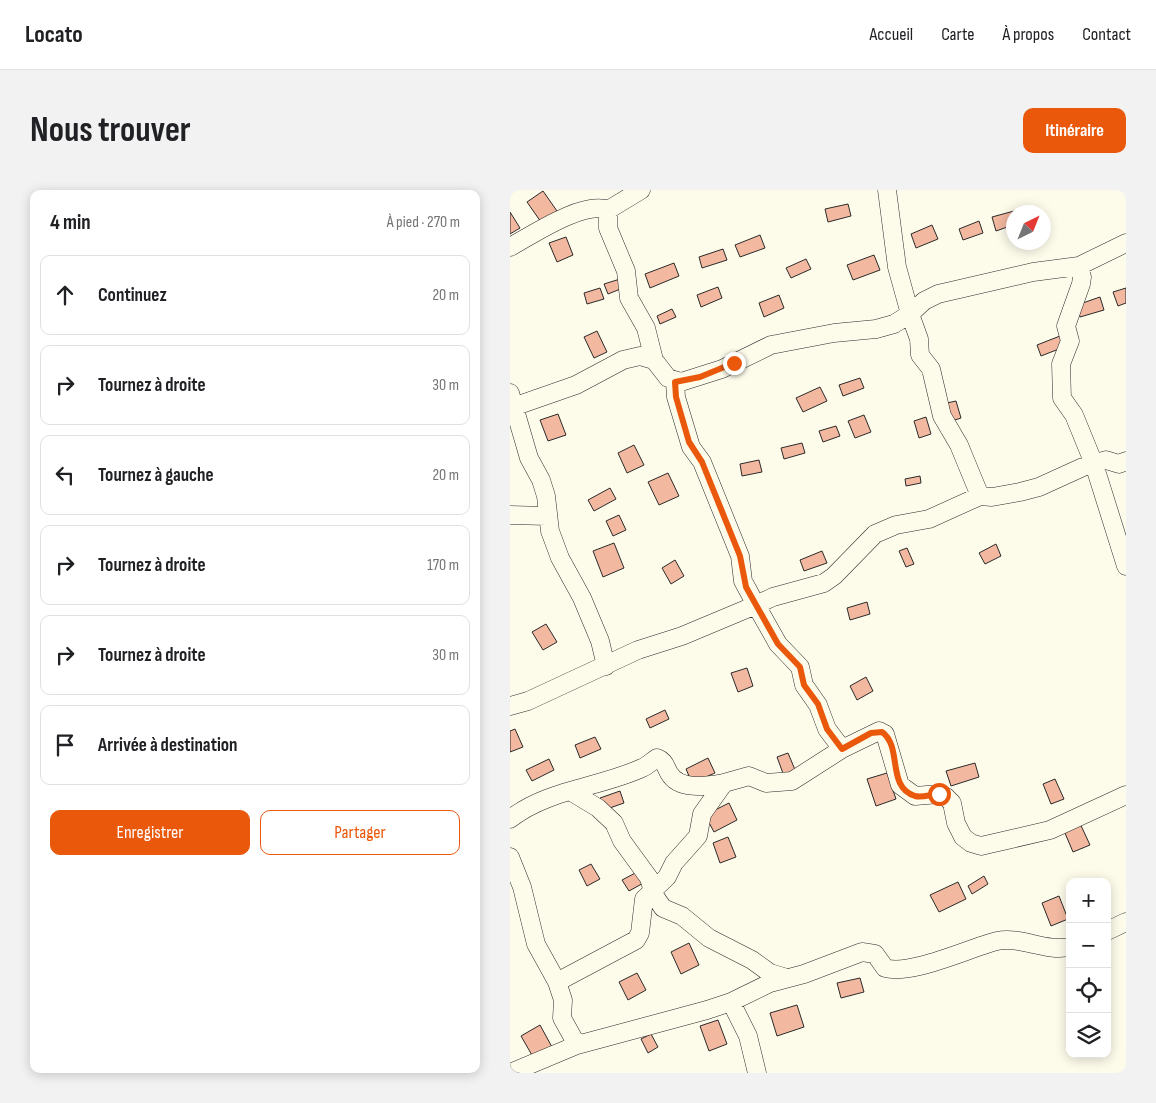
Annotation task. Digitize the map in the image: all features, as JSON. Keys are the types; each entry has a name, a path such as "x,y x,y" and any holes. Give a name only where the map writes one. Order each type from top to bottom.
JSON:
{"street":[{"path":"887,190 897,267 910,314 920,339 920,355 932,369 942,416 959,445 980,496"},
{"path":"510,247 556,221 595,208 608,210 631,192"},
{"path":"608,210 608,228 626,271 629,298 643,321 648,353 662,371 675,382 676,397 691,447 702,462 740,556 743,581 778,644 800,667 804,685 818,704 827,729 842,749"},
{"path":"675,382 700,377 779,343 806,340 834,333 876,329 894,324 910,314 924,301 938,294 1033,272 1079,266 1126,243"},
{"path":"1079,266 1082,277 1081,284 1066,326 1070,341 1062,364 1062,398 1074,415 1094,464 1126,566"},
{"path":"606,666 600,642 582,598 560,558 547,516 544,488 536,466 529,458 512,402 576,385 623,360 648,353"},
{"path":"510,706 528,701 644,648 682,636 773,597 824,583 834,576 874,534 896,525 929,520 980,496 992,497 1038,487 1083,467 1106,460 1119,464 1126,461"},
{"path":"510,515 547,516"},
{"path":"510,819 531,805 639,770 658,758 662,760 672,777 688,785 724,783 749,776 766,783 792,781 871,733 882,732 888,737 897,776 903,788 915,796 939,794 946,797 952,803 956,823 964,837 971,843 981,846 1050,830 1126,795"},
{"path":"557,982 636,940 640,933 643,902 667,877 674,863 698,836 702,814 724,783"},
{"path":"570,792 598,808 610,819 624,844 650,878 652,891 658,903 667,911 682,916 709,938 752,960 770,973 787,978"},
{"path":"510,857 522,887 536,944 557,982 564,1004 562,1018 577,1045"},
{"path":"1111,929 1126,922"},
{"path":"510,1073 577,1045 684,1017 731,1002 751,991 804,974 862,952 875,954 885,968 900,970 999,941 1010,941 1051,949 1066,947"},
{"path":"731,1002 748,1036 758,1073"}],"building":[{"path":"543,191 557,211 541,222 527,202"},
{"path":"848,204 851,216 828,222 825,209"},
{"path":"510,212 520,228 510,234"},
{"path":"1006,213 1006,227 996,231 992,217"},
{"path":"979,221 983,233 963,240 959,229"},
{"path":"932,225 938,239 916,248 911,234"},
{"path":"760,235 765,248 740,257 735,245"},
{"path":"566,237 573,255 557,262 549,243"},
{"path":"723,249 727,260 702,268 699,257"},
{"path":"874,255 880,270 853,280 847,265"},
{"path":"806,259 811,269 791,278 786,268"},
{"path":"674,263 679,276 650,288 645,274"},
{"path":"620,279 623,288 608,294 604,284"},
{"path":"718,287 722,298 701,307 697,295"},
{"path":"600,288 604,299 587,304 584,293"},
{"path":"1126,288 1126,303 1118,306 1113,292"},
{"path":"779,295 784,308 764,317 759,303"},
{"path":"1100,297 1104,310 1080,317 1077,305"},
{"path":"672,309 676,317 660,324 657,316"},
{"path":"597,331 607,352 594,358 584,337"},
{"path":"1060,336 1064,347 1041,356 1037,345"},
{"path":"860,378 864,388 843,396 839,385"},
{"path":"820,387 827,401 803,412 796,398"},
{"path":"956,401 961,418 952,421 947,403"},
{"path":"558,414 566,435 548,441 540,420"},
{"path":"864,415 871,432 855,438 848,421"},
{"path":"926,417 931,434 919,438 914,421"},
{"path":"836,426 840,436 823,442 819,431"},
{"path":"802,443 805,453 784,459 781,448"},
{"path":"634,445 644,465 627,473 618,453"},
{"path":"759,460 762,472 742,476 740,464"},
{"path":"668,473 679,496 659,505 648,482"},
{"path":"920,476 921,483 906,486 905,479"},
{"path":"610,488 616,499 594,511 588,500"},
{"path":"619,515 626,530 613,536 606,521"},
{"path":"614,543 624,568 603,577 593,551"},
{"path":"996,544 1001,556 985,564 979,553"},
{"path":"907,548 914,564 906,567 899,551"},
{"path":"822,551 827,563 804,571 800,560"},
{"path":"675,560 684,576 671,584 662,568"},
{"path":"867,602 870,614 850,620 847,608"},
{"path":"546,624 557,642 543,650 532,632"},
{"path":"747,668 753,686 738,692 731,673"},
{"path":"866,677 873,691 857,700 850,686"},
{"path":"665,710 669,719 650,728 646,719"},
{"path":"515,729 523,747 510,752 510,731"},
{"path":"595,737 601,749 580,758 575,745"},
{"path":"788,753 796,772 784,776 777,757"},
{"path":"708,758 715,773 692,783 686,769"},
{"path":"549,759 554,770 532,781 526,770"},
{"path":"975,763 979,777 951,786 946,771"},
{"path":"887,773 896,799 876,806 867,779"},
{"path":"1055,779 1064,799 1051,804 1043,784"},
{"path":"620,791 624,803 604,810 600,798"},
{"path":"729,803 737,820 714,832 705,815"},
{"path":"1078,819 1090,845 1073,852 1062,826"},
{"path":"728,837 736,857 720,863 713,843"},
{"path":"591,864 600,879 587,886 579,870"},
{"path":"641,870 647,881 629,891 622,880"},
{"path":"984,876 988,884 972,894 968,886"},
{"path":"958,882 966,899 939,912 930,895"},
{"path":"1059,896 1066,914 1066,920 1051,926 1042,903"},
{"path":"689,943 699,965 681,974 671,952"},
{"path":"637,973 646,990 628,1000 619,982"},
{"path":"860,978 864,992 841,998 837,983"},
{"path":"797,1005 804,1027 777,1036 770,1013"},
{"path":"718,1020 727,1044 709,1051 700,1026"},
{"path":"540,1025 552,1047 533,1057 521,1036"},
{"path":"651,1034 658,1047 648,1053 641,1039"}],"route":[{"path":"734,363 688,381 675,382 674,392 691,447 704,466 740,556 743,581 763,622 778,644 800,667 804,685 818,704 827,729 842,749 871,733 882,732 888,737 900,785 915,796 939,794"}]}
